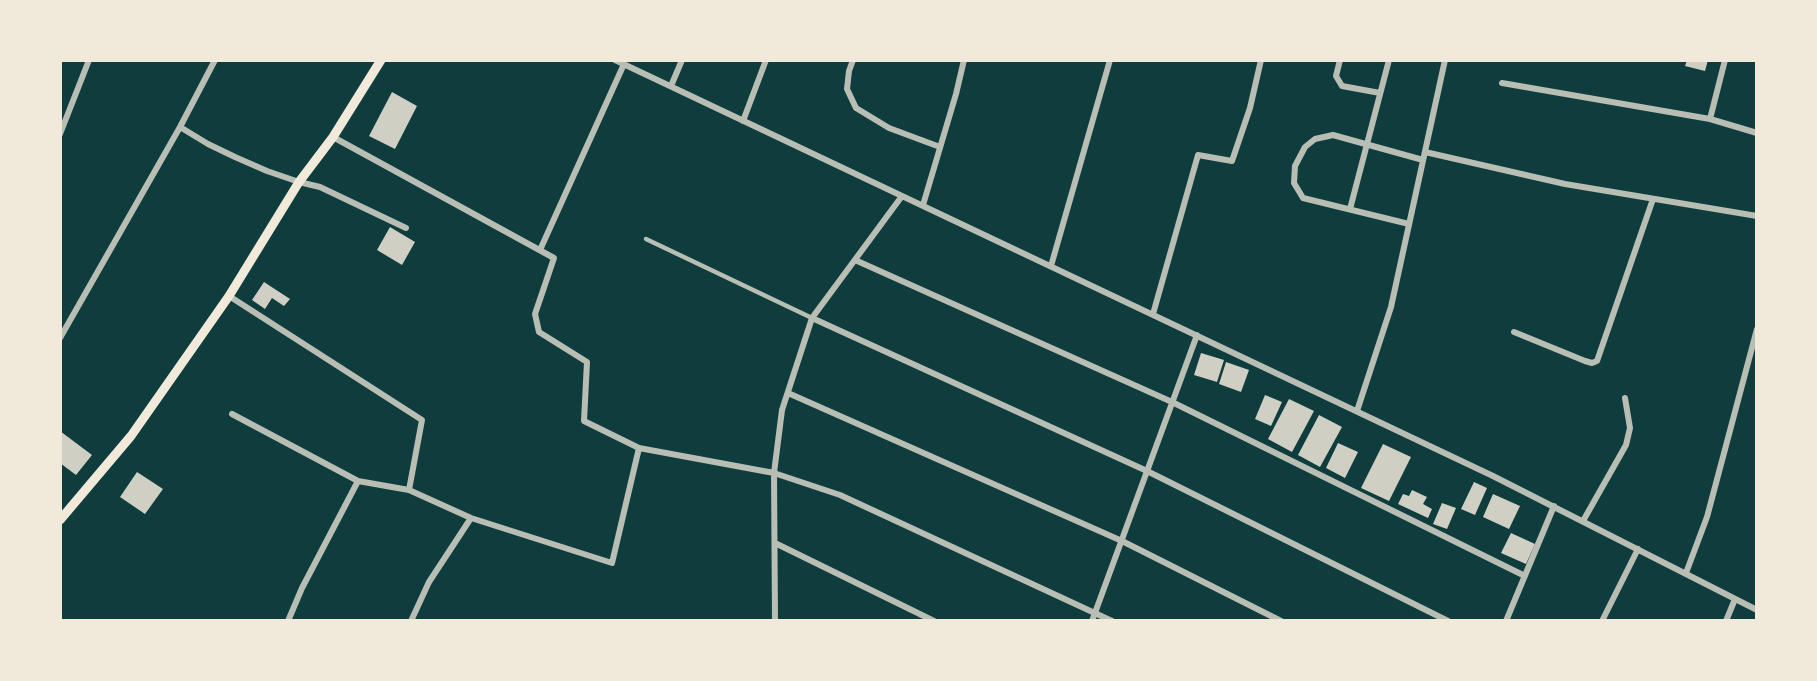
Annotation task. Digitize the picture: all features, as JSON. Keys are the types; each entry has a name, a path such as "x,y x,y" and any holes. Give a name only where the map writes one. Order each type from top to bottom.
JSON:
{"main road":[{"path":"60,529 64,516 131,436 229,296 299,182 333,137 381,60"}],"street":[{"path":"60,134 89,60"},
{"path":"60,338 180,127 214,60"},
{"path":"615,60 1357,411 1554,506 1757,610"},
{"path":"671,86 682,60"},
{"path":"743,120 766,60"},
{"path":"854,60 849,71 847,89 856,108 889,128 940,147"},
{"path":"923,205 964,60"},
{"path":"1051,266 1110,60"},
{"path":"1153,314 1198,155 1232,161 1250,108 1261,60"},
{"path":"1340,60 1336,76 1342,86 1380,93"},
{"path":"1350,210 1389,60"},
{"path":"1357,411 1391,307 1445,60"},
{"path":"1710,118 1725,60"},
{"path":"540,250 624,64"},
{"path":"1502,83 1710,118 1757,133"},
{"path":"180,127 235,157 299,182 320,187 406,228"},
{"path":"1409,224 1303,198 1294,183 1295,166 1305,147 1315,139 1333,135 1423,160"},
{"path":"333,137 554,258 535,314 539,332 587,362 584,421 639,448 774,473 840,495 1112,621"},
{"path":"1425,152 1564,184 1757,216"},
{"path":"775,621 774,473 782,410 812,318 902,196"},
{"path":"1515,332 1586,361 1592,363 1597,361 1653,199"},
{"path":"646,238 812,318 1147,471 1448,621"},
{"path":"855,260 1172,402 1525,576"},
{"path":"229,296 422,420 409,490"},
{"path":"1686,573 1707,516 1757,329"},
{"path":"1092,621 1197,335"},
{"path":"788,393 1122,541 1281,621"},
{"path":"1583,521 1626,445 1630,428 1625,398"},
{"path":"232,414 358,481 409,490 471,518 612,563 639,448"},
{"path":"288,621 302,588 358,481"},
{"path":"1506,621 1554,506"},
{"path":"411,621 429,582 471,518"},
{"path":"775,543 934,621"},
{"path":"1602,621 1638,549"},
{"path":"1726,621 1735,599"}],"building":[{"path":"1687,60 1708,60 1705,71 1685,66"},
{"path":"392,92 417,106 395,149 369,136"},
{"path":"390,227 415,242 402,265 377,250"},
{"path":"264,282 290,299 284,306 272,298 265,309 252,300"},
{"path":"1201,353 1224,360 1217,382 1194,375"},
{"path":"1226,362 1249,370 1241,392 1219,384"},
{"path":"1265,395 1282,402 1271,426 1255,419"},
{"path":"1289,399 1314,411 1292,452 1268,439"},
{"path":"1319,415 1342,427 1320,467 1298,455"},
{"path":"60,431 92,455 76,475 60,463"},
{"path":"1338,443 1358,452 1345,478 1326,468"},
{"path":"1383,444 1411,457 1389,501 1361,488"},
{"path":"137,472 163,489 145,514 120,497"},
{"path":"1474,482 1487,488 1475,515 1461,509"},
{"path":"1412,490 1427,497 1423,504 1432,509 1428,518 1398,504 1403,494 1409,496"},
{"path":"1493,494 1520,506 1509,529 1483,517"},
{"path":"1442,503 1456,508 1447,529 1433,524"},
{"path":"1511,533 1535,544 1526,564 1501,553"}]}
